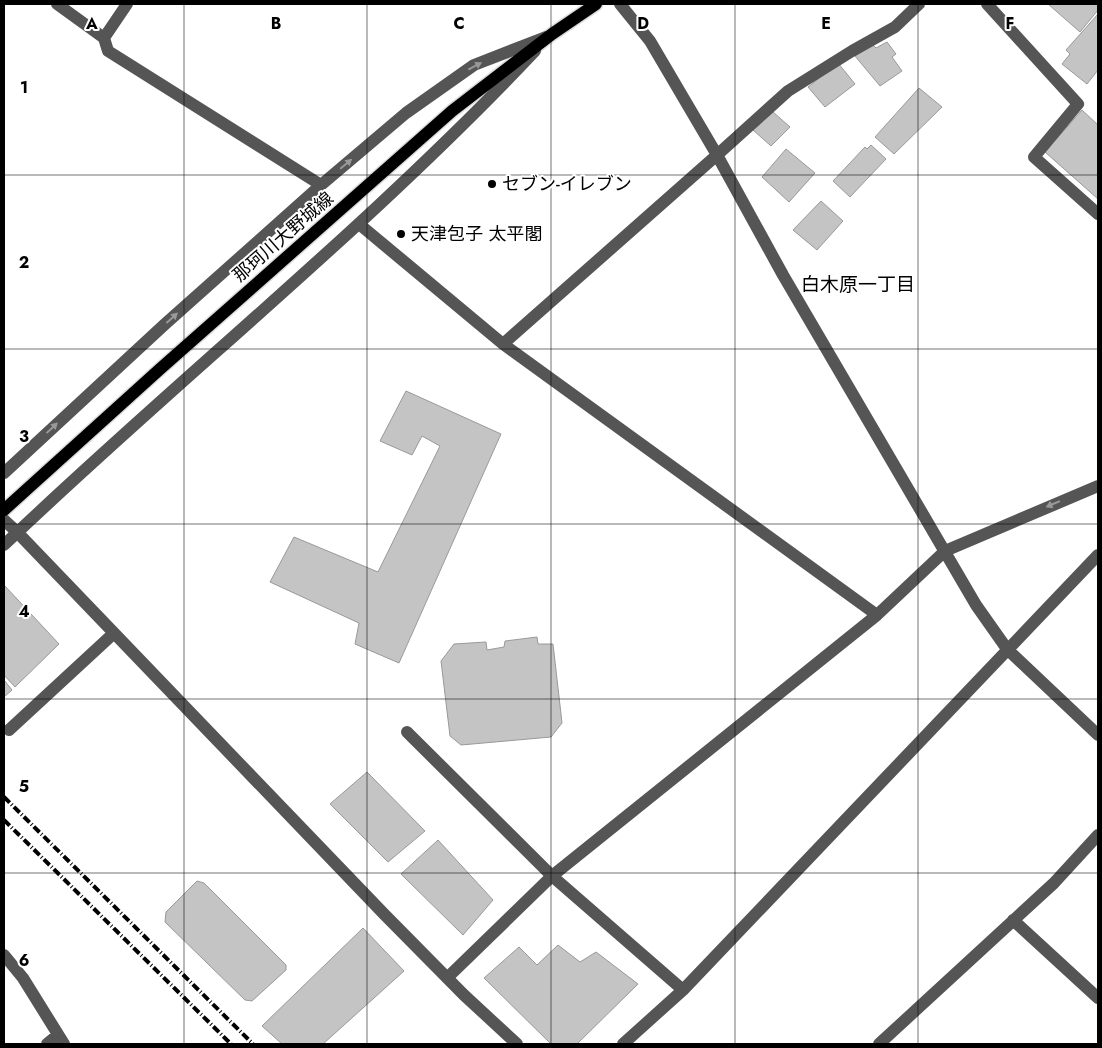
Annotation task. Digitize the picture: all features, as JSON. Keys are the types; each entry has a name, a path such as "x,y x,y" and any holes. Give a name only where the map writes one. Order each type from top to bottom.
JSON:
{"main road":[{"name":"那珂川大野城線","path":"4,510 160,369 452,111 552,34 596,4"}],"street":[{"path":"57,4 104,38 108,51 321,185"},
{"path":"104,38 127,4"},
{"path":"620,4 650,42 717,156 783,275 976,605 1007,649 1098,735"},
{"path":"503,344 788,91 895,27 919,4"},
{"path":"988,4 1078,104 1034,157 1098,214"},
{"path":"4,473 164,325 406,112 474,65 552,34"},
{"path":"4,545 359,224 480,109 552,34"},
{"path":"359,224 503,344 877,616"},
{"path":"447,978 552,876 877,616 945,550 1098,486"},
{"path":"4,520 384,914 447,978 517,1044"},
{"path":"623,1044 682,990 1098,555"},
{"path":"9,730 113,634"},
{"path":"408,732 552,876 682,990"},
{"path":"879,1044 1054,883 1098,835"},
{"path":"1013,920 1098,998"},
{"path":"4,955 23,978 61,1040 47,1044"}],"building":[{"path":"1048,4 1098,4 1098,10 1080,32"},
{"path":"1098,14 1098,70 1087,84 1062,64 1070,54 1066,50"},
{"path":"887,42 896,54 892,57 902,71 880,86 855,56 873,45 876,48"},
{"path":"838,63 855,84 825,107 808,87"},
{"path":"919,88 942,107 894,154 875,137"},
{"path":"1082,110 1098,125 1098,199 1045,152"},
{"path":"773,112 790,127 771,146 753,130"},
{"path":"871,145 886,159 850,197 833,181 865,147 867,149"},
{"path":"786,149 815,173 789,202 762,177"},
{"path":"821,201 843,221 817,250 793,230"},
{"path":"406,391 501,434 399,663 355,644 359,623 270,582 294,537 378,572 440,446 422,436 412,455 380,441"},
{"path":"4,585 59,644 15,687 4,675"},
{"path":"537,637 538,644 553,644 562,723 551,737 461,745 450,736 441,661 454,644 486,642 487,650 504,647 505,641"},
{"path":"4,680 12,690 4,697"},
{"path":"367,772 425,831 388,862 330,804"},
{"path":"438,840 493,900 463,935 401,874"},
{"path":"197,881 204,883 286,965 286,970 252,1001 245,1000 165,922 166,912"},
{"path":"363,928 404,971 323,1044 282,1044 262,1026"},
{"path":"558,945 580,962 596,952 638,984 577,1044 551,1044 484,978 519,947 537,965"}],"railway":[{"path":"4,797 253,1044"},
{"path":"4,820 231,1044"}],"place":[{"name":"セブン-イレブン","path":"492,184"},
{"name":"天津包子 太平閣","path":"401,234"}],"district":[{"name":"白木原一丁目","path":"858,284"}]}
